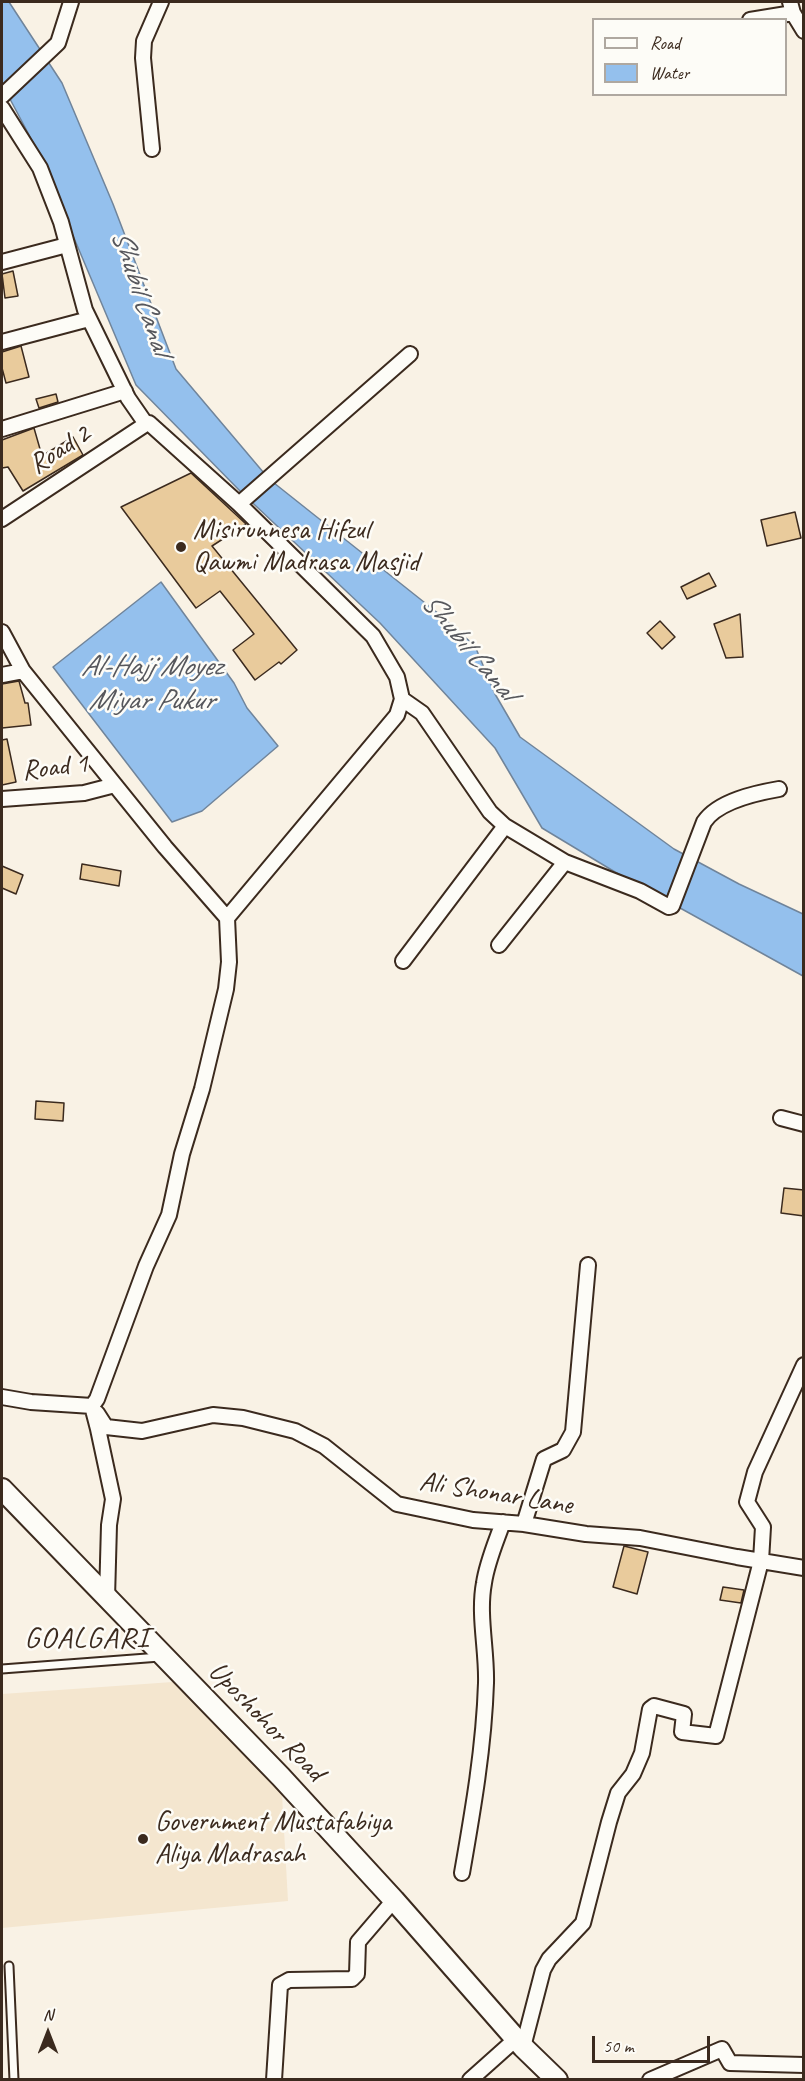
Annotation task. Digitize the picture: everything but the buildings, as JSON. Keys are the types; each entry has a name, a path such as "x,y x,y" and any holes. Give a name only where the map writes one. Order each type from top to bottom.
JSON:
{"main road":[{"name":"Uposhohor Road","path":"2,1489 280,1777 394,1900 520,2043 557,2079"}],"street":[{"path":"2,96 58,43 71,2"},
{"path":"152,149 143,58 144,42 161,2"},
{"path":"756,18 791,7 804,31"},
{"path":"2,108 40,168 61,222 85,310 125,391 146,424 148,423 238,504 373,636 397,677 402,699 397,715 227,918"},
{"path":"2,262 67,245"},
{"path":"2,342 90,319"},
{"path":"238,504 410,354"},
{"path":"2,429 125,391"},
{"name":"Road 2","path":"2,519 146,424"},
{"path":"2,632 22,671 165,847 227,918 229,952 226,989 202,1089 182,1154 169,1215 146,1266 97,1399 92,1407 112,1498 109,1525 108,1598"},
{"path":"2,675 22,671"},
{"path":"402,699 422,713 490,812 506,826 565,862 640,891 669,907 672,906 705,822 711,813 748,795 779,789"},
{"name":"Road 1","path":"2,799 84,793 115,785"},
{"path":"404,961 506,826"},
{"path":"499,945 565,862"},
{"path":"781,1118 804,1124"},
{"path":"524,1524 544,1459 563,1450 573,1432 588,1265"},
{"path":"470,2079 520,2043 543,1970 549,1959 583,1923 618,1793 633,1774 642,1753 650,1709 654,1706 684,1714 682,1732 716,1736 761,1561 763,1527 747,1502 755,1472 804,1365"},
{"path":"2,1397 92,1407"},
{"name":"Ali Shonar Lane","path":"92,1407 106,1427 142,1431 213,1415 243,1418 296,1431 324,1446 396,1504 473,1520 524,1524 586,1534 640,1538 804,1568"},
{"path":"462,1873 482,1751 486,1683 486,1650 482,1610 484,1582 503,1522"},
{"path":"274,2079 280,1985 290,1980 352,1979 357,1974 358,1942 394,1900"},
{"path":"650,2079 722,2049 730,2063 804,2065"}],"lane":[{"path":"2,1670 164,1656"},
{"path":"9,1966 15,2079"}],"shaded area":[{"name":"Government Mustafabiya Aliya Madrasah","path":"187,1681 281,1777 288,1901 2,1928 2,1694"}],"water":[{"name":"Shubil Canal","path":"2,2 9,2 62,83 113,204 176,369 269,479 439,614 475,646 495,694 520,737 674,849 739,884 803,914 803,976 615,872 542,828 495,748 380,623 240,491 136,385 36,148 2,84"},
{"name":"Al-Hajj Moyez Miyar Pukur","path":"161,582 234,683 247,708 278,746 202,811 172,822 53,667"}],"place":[{"name":"Misirunnesa Hifzul Qawmi Madrasa Masjid","path":"181,547"},
{"name":"Government Mustafabiya Aliya Madrasah","path":"143,1839"}],"district":[{"name":"GOALGARI","path":"87,1639"}]}
